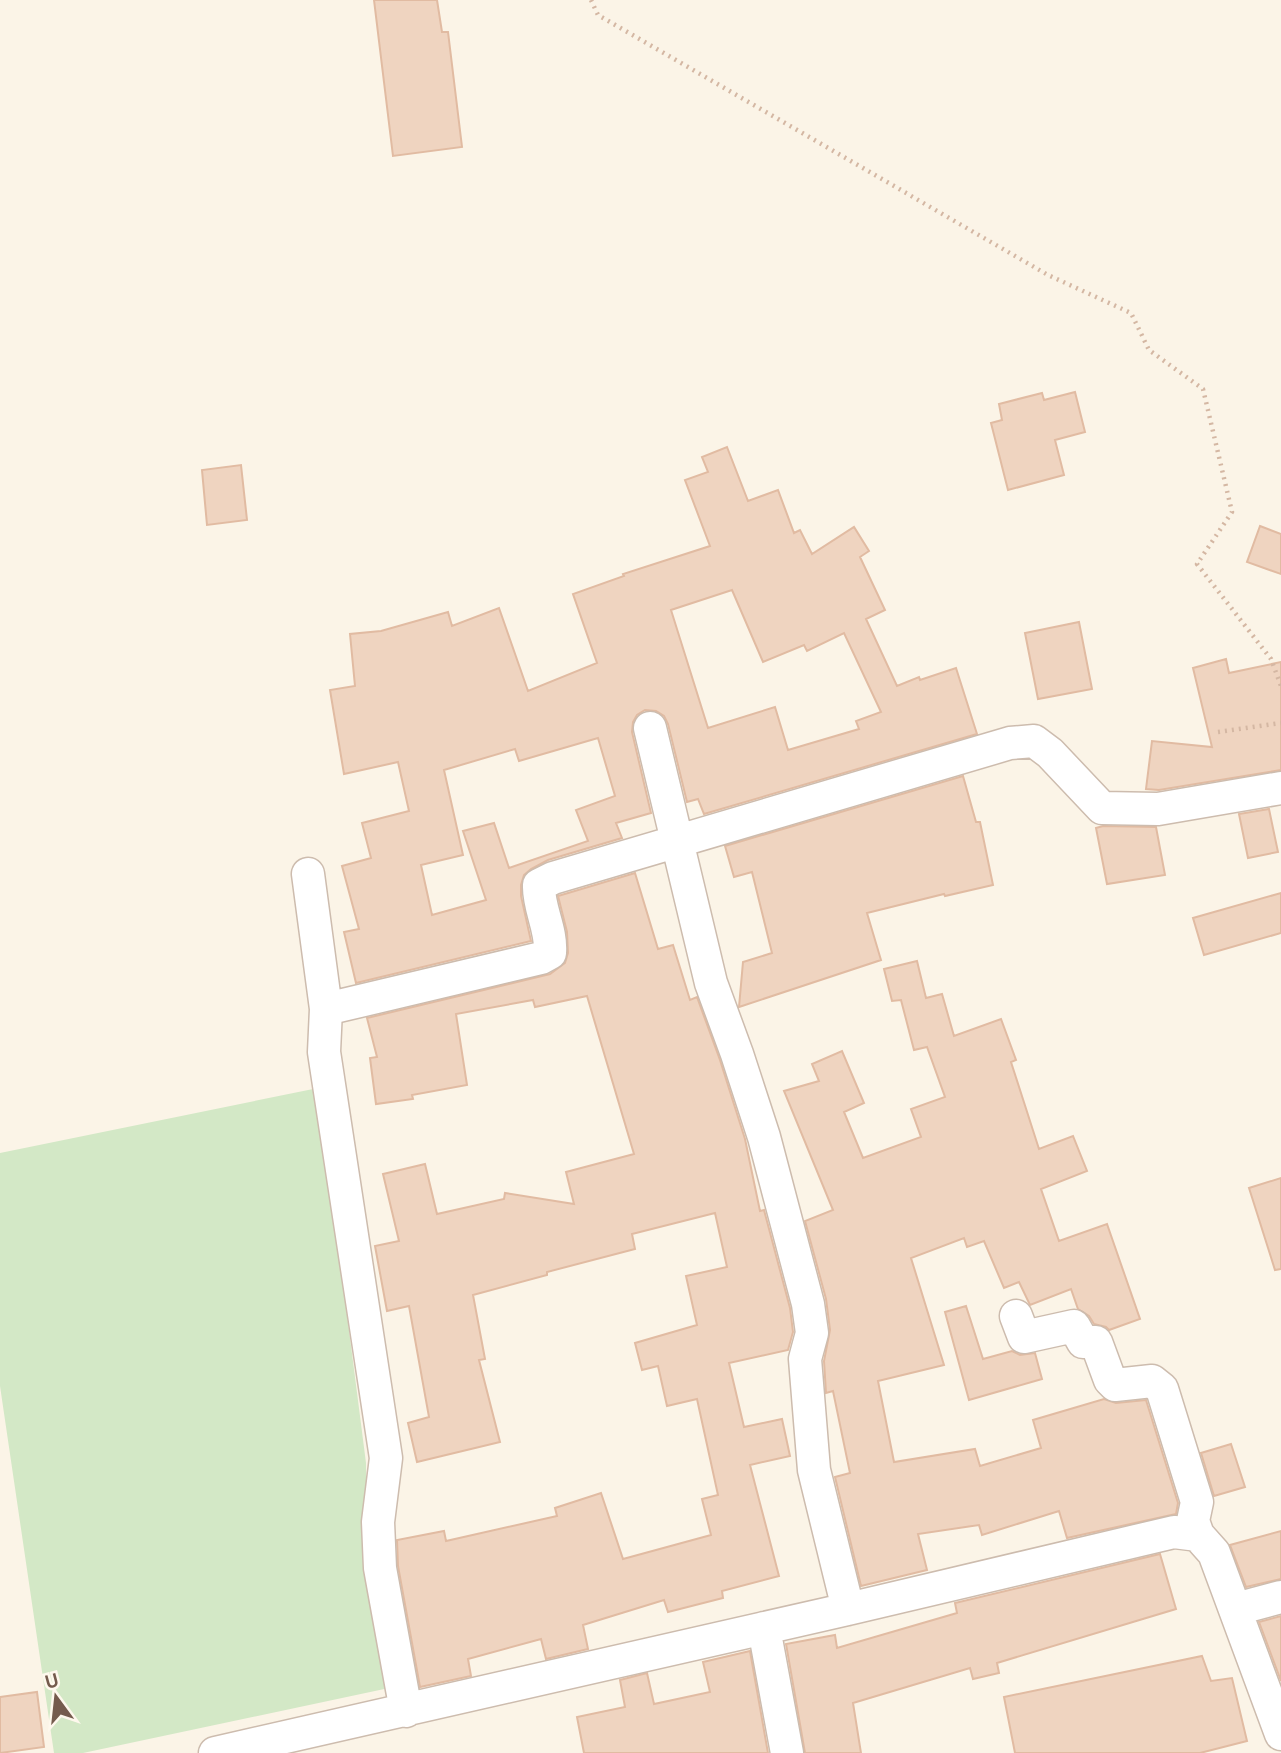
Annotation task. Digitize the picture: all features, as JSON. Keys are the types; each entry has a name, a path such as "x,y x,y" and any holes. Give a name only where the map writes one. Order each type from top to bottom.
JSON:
{"street":[{"path":"650,728 711,983 764,1138 808,1304 812,1333 805,1359 814,1470 848,1609"},
{"path":"326,1009 541,958 550,953 552,940 538,895 539,885 554,877 1010,743 1034,741 1050,753 1102,808 1158,809 1281,788"},
{"path":"308,874 326,1009 324,1052 386,1458 378,1522 380,1568 405,1711"},
{"path":"1016,1316 1024,1337 1074,1326 1083,1342 1096,1342 1110,1380 1115,1385 1152,1381 1163,1389 1197,1502 1193,1521 1198,1535 1214,1553 1281,1734"},
{"path":"215,1753 1174,1532 1198,1535"},
{"path":"1236,1609 1281,1597"},
{"path":"764,1628 787,1753"}],"path":[{"path":"591,0 598,15 633,36 1048,275 1131,313 1149,350 1203,389 1232,512 1197,564 1271,659 1281,686"},
{"path":"1217,732 1281,723"}],"green space":[{"path":"318,1088 366,1463 367,1578 389,1688 83,1753 54,1753 0,1386 0,1153"}],"building":[{"path":"374,0 437,0 442,32 448,32 462,147 393,156"},
{"path":"1075,392 1085,432 1055,440 1064,475 1008,490 991,423 1002,420 999,404 1042,393 1044,400"},
{"path":"727,447 748,501 778,490 794,533 800,530 812,554 854,527 869,551 860,557 885,610 866,619 897,686 919,677 920,680 956,668 977,734 704,814 698,799 687,802 664,716 656,711 645,710 637,715 632,732 651,813 616,823 622,838 548,860 524,875 521,896 531,941 356,983 344,932 359,929 342,866 371,858 362,823 409,811 398,762 344,774 330,690 355,686 350,634 381,631 448,612 452,626 499,608 528,691 597,663 573,594 624,576 623,574 710,546 685,480 708,472 702,457","holes":["732,590 763,662 804,645 807,651 844,633 881,712 856,721 859,729 788,750 775,707 708,728 671,610","598,738 615,796 576,810 588,841 509,868 494,823 463,831 486,900 432,915 421,865 463,855 444,770 515,749 519,761"]},
{"path":"241,465 247,520 207,525 202,470"},
{"path":"1260,526 1281,534 1281,574 1247,562"},
{"path":"1079,622 1092,689 1038,699 1025,633"},
{"path":"1226,659 1229,673 1281,662 1281,770 1159,790 1146,789 1152,741 1212,747 1193,668"},
{"path":"963,776 976,822 980,822 993,885 867,913 881,960 739,1007 743,962 772,953 752,872 734,877 725,846"},
{"path":"1269,809 1278,852 1248,858 1239,814"},
{"path":"1156,827 1165,875 1107,884 1096,828"},
{"path":"635,873 658,949 673,945 690,1000 697,997 720,1060 745,1139 760,1211 764,1210 790,1308 793,1332 788,1350 729,1363 744,1427 782,1419 790,1456 750,1465 779,1576 722,1591 723,1598 668,1612 664,1600 583,1625 588,1649 546,1659 541,1639 468,1659 471,1676 420,1687 398,1566 397,1540 444,1531 446,1541 557,1516 555,1508 601,1493 623,1559 711,1535 702,1499 718,1495 697,1399 667,1406 658,1366 642,1370 635,1343 697,1325 686,1276 727,1267 715,1213 632,1234 635,1249 473,1295 485,1359 479,1360 500,1442 417,1462 408,1423 429,1417 409,1306 387,1311 375,1246 399,1241 383,1174 425,1164 437,1214 504,1199 505,1193 574,1204 566,1172 634,1154 587,996 535,1007 533,1000 456,1014 467,1085 412,1095 413,1099 376,1104 370,1058 377,1057 367,1018 550,974 565,963 568,953 567,932 558,896"},
{"path":"1281,893 1281,933 1204,955 1193,918"},
{"path":"917,961 926,998 942,994 954,1036 1001,1019 1016,1060 1011,1062 1039,1149 1073,1136 1087,1171 1041,1189 1059,1241 1107,1224 1140,1319 1109,1330 1094,1324 1089,1316 1078,1309 1071,1289 1030,1305 1019,1282 1004,1288 984,1241 967,1247 964,1238 911,1258 944,1365 878,1381 894,1462 975,1449 980,1466 1041,1448 1033,1420 1104,1399 1116,1403 1146,1400 1178,1503 1176,1514 1067,1538 1059,1511 982,1535 979,1525 918,1534 927,1570 861,1586 835,1477 850,1473 833,1391 826,1393 824,1361 830,1330 826,1299 805,1221 833,1210 784,1091 819,1081 812,1064 842,1051 864,1103 844,1112 863,1158 921,1137 911,1109 945,1097 927,1047 914,1050 901,1000 892,1001 884,969"},
{"path":"1281,1178 1281,1269 1275,1270 1249,1188"},
{"path":"966,1306 983,1359 1012,1351 1020,1355 1035,1353 1042,1379 969,1400 945,1312"},
{"path":"1231,1444 1245,1487 1214,1496 1201,1453"},
{"path":"1281,1531 1281,1579 1246,1587 1230,1545"},
{"path":"1160,1554 1176,1609 997,1663 999,1673 973,1679 970,1668 853,1703 861,1753 805,1753 786,1644 835,1635 837,1648 957,1613 955,1603"},
{"path":"1281,1616 1281,1681 1259,1622"},
{"path":"750,1651 768,1753 584,1753 577,1717 625,1707 620,1680 647,1673 654,1704 710,1692 703,1662"},
{"path":"1202,1656 1211,1681 1232,1678 1247,1741 1200,1753 1015,1753 1004,1697"},
{"path":"37,1692 44,1747 0,1753 0,1697"}]}
